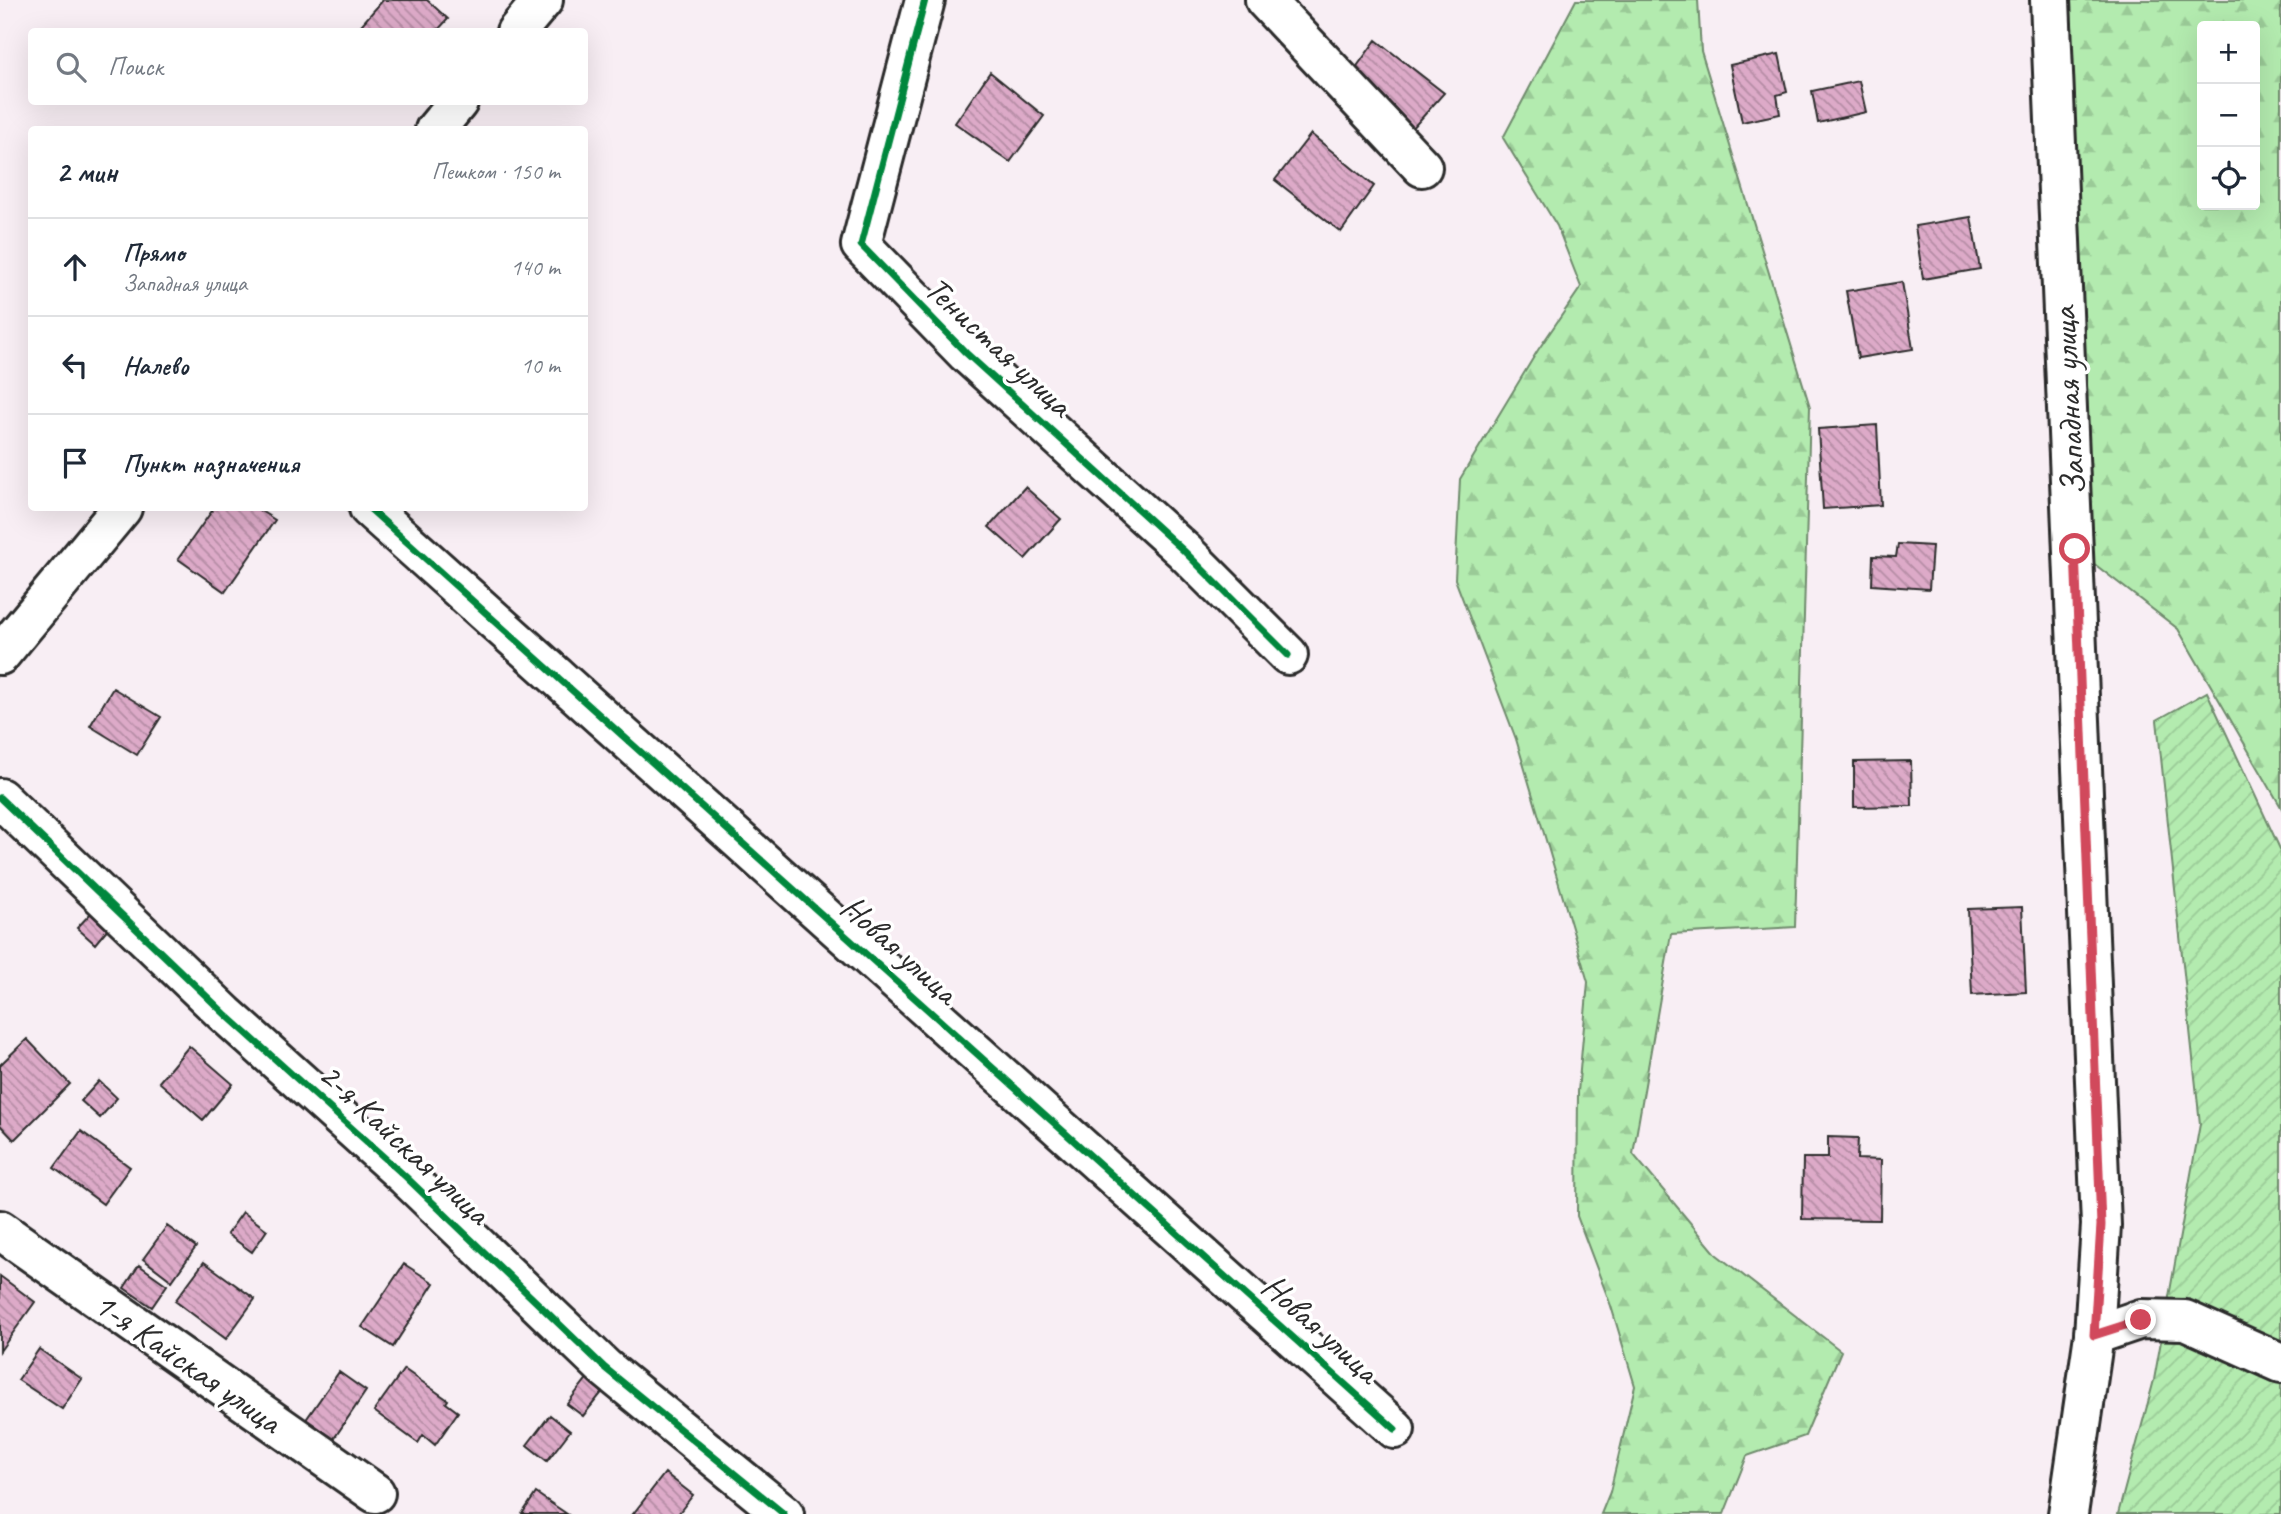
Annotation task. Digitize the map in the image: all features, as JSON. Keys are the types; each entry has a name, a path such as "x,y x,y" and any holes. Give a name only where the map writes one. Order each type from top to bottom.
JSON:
{"street":[{"path":"519,28 543,0"},
{"name":"Тенистая улица","path":"925,0 861,245 966,354 1184,551 1288,655"},
{"path":"1265,0 1422,167"},
{"name":"Западная улица","path":"2050,0 2101,1225 2094,1335 2068,1514"},
{"path":"438,126 456,105"},
{"path":"0,655 120,511"},
{"name":"Новая улица","path":"372,511 1395,1429"},
{"name":"2-я Кайская улица","path":"0,798 225,1014 406,1177 606,1368 784,1514"},
{"name":"1-я Кайская улица","path":"0,1230 375,1493"},
{"path":"2094,1335 2141,1320 2185,1320 2281,1363"}],"green space":[{"path":"1576,0 1698,0 1701,51 1810,407 1795,927 1671,934 1633,1154 1717,1255 1841,1351 1805,1436 1747,1456 1724,1514 1601,1514 1610,1492 1635,1386 1611,1306 1577,1216 1578,1092 1588,982 1516,739 1455,579 1460,479 1538,350 1581,287 1557,226 1503,138"},
{"path":"2050,0 2281,0 2281,807 2178,629 2075,549"},
{"path":"2207,692 2281,851 2281,1514 2118,1514 2154,1380 2200,1124 2157,720"}],"building":[{"path":"383,0 427,0 448,19 440,28 358,28"},
{"path":"1376,40 1444,93 1411,130 1350,76"},
{"path":"1779,54 1787,92 1777,95 1780,114 1742,122 1730,65"},
{"path":"990,72 1044,116 1010,162 955,123"},
{"path":"1859,81 1866,112 1818,123 1812,91"},
{"path":"1311,134 1374,186 1341,232 1275,180"},
{"path":"1971,217 1980,269 1923,279 1915,226"},
{"path":"1902,282 1913,349 1858,358 1846,291"},
{"path":"1877,425 1881,505 1823,509 1818,429"},
{"path":"1025,487 1061,519 1025,559 989,527"},
{"path":"212,511 261,511 275,520 225,592 178,559"},
{"path":"1898,544 1932,546 1929,589 1872,585 1873,556 1896,557"},
{"path":"113,688 161,717 137,755 90,726"},
{"path":"1911,761 1912,806 1854,807 1854,762"},
{"path":"2022,907 2026,992 1972,995 1968,909"},
{"path":"92,912 109,927 95,944 77,928"},
{"path":"27,1039 70,1084 14,1140 0,1125 0,1065"},
{"path":"189,1046 233,1084 203,1120 159,1082"},
{"path":"99,1081 117,1098 100,1118 81,1101"},
{"path":"81,1131 130,1167 103,1204 54,1168"},
{"path":"1828,1137 1858,1138 1857,1159 1881,1160 1880,1220 1802,1219 1803,1158 1828,1158"},
{"path":"243,1212 267,1230 252,1252 227,1234"},
{"path":"167,1226 196,1247 172,1281 143,1259"},
{"path":"204,1262 255,1299 226,1339 175,1301"},
{"path":"404,1264 434,1283 393,1347 362,1327"},
{"path":"139,1265 167,1285 152,1307 124,1288"},
{"path":"0,1276 35,1302 0,1351"},
{"path":"39,1349 82,1379 62,1409 18,1380"},
{"path":"404,1369 448,1400 446,1403 458,1412 435,1445 423,1435 418,1443 374,1411"},
{"path":"339,1372 366,1391 331,1443 303,1424"},
{"path":"592,1372 608,1385 583,1416 567,1404"},
{"path":"550,1415 570,1431 547,1461 527,1445"},
{"path":"665,1473 693,1495 678,1514 633,1514"},
{"path":"536,1493 567,1514 522,1514"}],"cycle path":[{"path":"925,0 861,245 966,353 1184,551 1288,655"},
{"path":"372,511 1395,1429"},
{"path":"0,798 225,1014 406,1177 605,1368 784,1514"}],"route":[{"path":"2075,549 2101,1225 2094,1335 2141,1320"}]}
